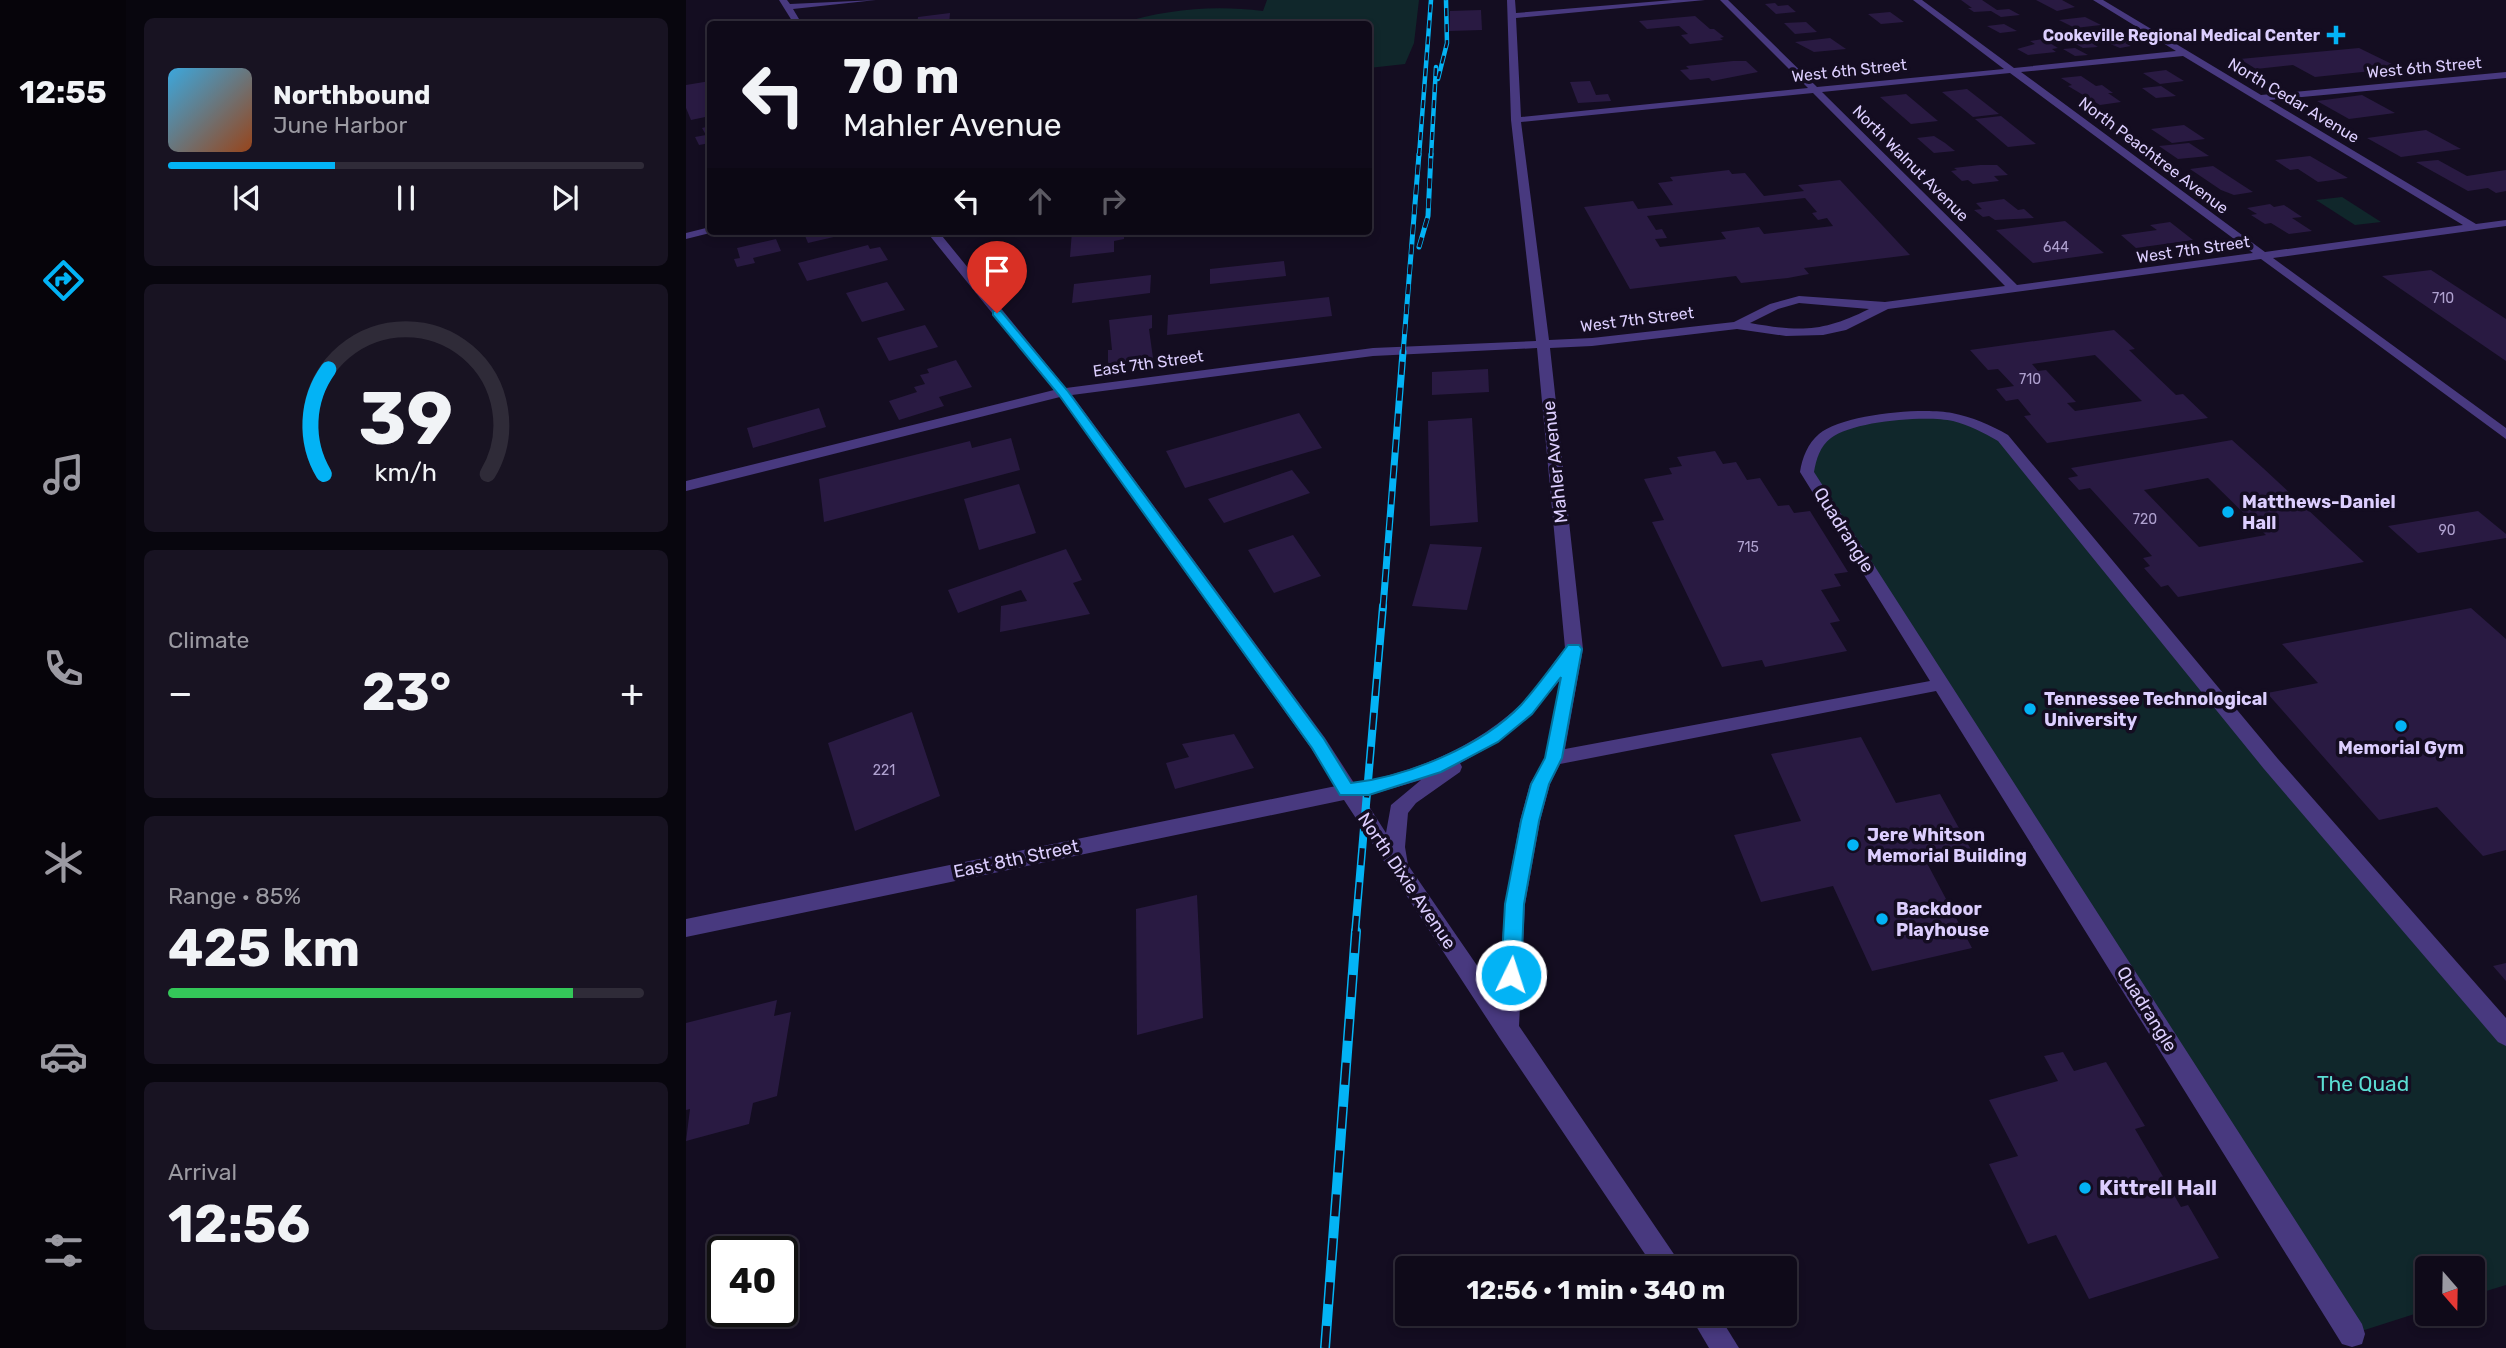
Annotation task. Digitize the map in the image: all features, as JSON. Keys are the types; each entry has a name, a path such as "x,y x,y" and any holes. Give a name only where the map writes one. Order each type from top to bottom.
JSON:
{"street":[{"path":"796,21 786,4 872,0"},
{"name":"Mahler Avenue","path":"1507,1030 1515,904 1530,821 1540,784 1554,758 1574,649 1516,120 1511,0"},
{"path":"1512,16 1701,0"},
{"name":"North Walnut Avenue","path":"1724,0 2016,290"},
{"name":"North Peachtree Avenue","path":"1917,0 2506,435"},
{"name":"North Cedar Avenue","path":"2097,0 2475,228"},
{"name":"West 6th Street","path":"1516,120 2186,53"},
{"name":"West 6th Street","path":"2261,98 2506,75"},
{"name":"West 7th Street","path":"1737,324 1768,308 1809,299 1885,306 2506,223"},
{"path":"686,236 707,231"},
{"name":"North Dixie Avenue","path":"935,235 1063,392 1318,743 1406,880 1662,1256"},
{"name":"West 7th Street","path":"1542,345 1592,342 1737,324 1769,330 1811,332 1834,329 1885,306"},
{"name":"East 7th Street","path":"686,486 1063,392 1373,352 1542,345"},
{"name":"Quadrangle","path":"2352,1334 1807,472 1808,459 1827,435 1845,426 1929,413 1952,416 1989,429 2003,438 2271,764 2506,1035"},
{"path":"1406,880 1395,847 1398,810 1409,798 1526,710 1574,649"},
{"path":"1554,758 1930,687"},
{"path":"1347,790 1369,788 1435,768 1492,738"},
{"name":"East 8th Street","path":"686,928 1347,790"},
{"path":"1710,1326 1725,1348"}],"green space":[{"path":"1267,0 1419,0 1414,43 1405,64 1372,68 1372,21 1131,21 1190,10 1226,8 1263,11"},
{"path":"2342,197 2381,222 2355,225 2316,200"},
{"name":"The Quad","path":"1929,413 1989,429 2506,1031 2506,1285 2485,1291 2485,1256 2415,1256 2415,1314 2352,1334 1807,472 1827,435 1845,426"}],"building":[{"path":"1961,0 1982,0 1997,10 2009,9 2020,15 2001,17 1991,11 1974,12"},
{"path":"2036,0 2062,0 2075,7 2057,11"},
{"path":"1775,3 1778,6 1788,5 1796,12 1776,14 1765,4"},
{"path":"1481,10 1482,30 1449,31 1450,11"},
{"path":"1890,12 1904,22 1881,24 1868,14"},
{"path":"950,13 949,21 917,21 918,17"},
{"path":"1695,16 1724,37 1720,38 1723,40 1690,44 1681,35 1688,34 1679,26 1647,29 1639,21"},
{"path":"2085,17 2101,25 2075,28 2059,20"},
{"path":"1806,22 1817,32 1795,34 1784,23"},
{"path":"2004,24 2017,31 2000,33 1987,26"},
{"path":"2116,35 2130,42 2125,43 2131,46 2120,48 2096,38"},
{"path":"1830,38 1846,49 1814,52 1795,42"},
{"path":"2043,39 2058,48 2052,49 2056,52 2028,55 2017,49 2035,44 2030,41"},
{"path":"2087,40 2098,47 2083,48 2072,42"},
{"path":"2075,48 2088,55 2075,56 2063,49"},
{"path":"2359,48 2400,68 2315,77 2293,65 2256,69 2240,59"},
{"path":"1746,61 1758,72 1712,81 1709,78 1690,80 1680,70 1689,69 1686,66"},
{"path":"2166,70 2184,81 2160,84 2143,73"},
{"path":"2081,76 2096,86 2102,85 2121,102 2100,105 2068,86 2072,85 2061,78"},
{"path":"1590,81 1596,95 1608,94 1611,101 1578,103 1570,82"},
{"path":"707,82 707,117 691,120 686,108 686,85"},
{"path":"2161,86 2176,96 2156,98 2142,88"},
{"path":"1967,89 1999,114 1973,117 1942,92"},
{"path":"1906,94 1938,121 1911,124 1880,97"},
{"path":"2362,95 2395,113 2349,119 2317,101"},
{"path":"2001,116 2036,144 2008,147 1975,119"},
{"path":"2184,125 2205,139 2172,143 2151,129"},
{"path":"707,127 707,144 699,145 695,137 706,135 702,128"},
{"path":"2426,130 2461,149 2401,157 2367,138"},
{"path":"1934,136 1955,151 1934,153 1917,138"},
{"path":"2189,143 2209,156 2178,159 2159,146"},
{"path":"2310,156 2348,178 2318,182 2298,169 2290,170 2275,160"},
{"path":"2438,160 2467,176 2506,170 2506,191 2496,193 2488,188 2468,191 2416,162"},
{"path":"1997,165 2008,175 1994,176 1999,181 1973,184 1968,180 1962,181 1951,171 1957,170 1954,168"},
{"path":"2213,166 2253,192 2234,195 2221,190 2190,169"},
{"path":"1729,170 1732,174 1745,173 1764,196 1804,191 1798,185 1840,180 1910,255 1804,268 1809,274 1788,278 1741,283 1736,276 1630,289 1584,207 1633,201 1638,209 1673,205 1658,183 1673,181 1670,177","holes":["1805,198 1817,212 1812,213 1818,220 1827,218 1833,226 1764,234 1759,227 1721,232 1726,239 1660,247 1655,239 1667,238 1662,229 1656,230 1647,216"]},
{"path":"2004,199 2018,210 2024,209 2034,218 1995,220 1989,216 1983,217 1974,210 1982,209 1976,203"},
{"path":"2270,204 2274,207 2284,205 2302,217 2292,218 2312,231 2289,234 2271,223 2265,224 2251,215 2257,214 2247,208"},
{"path":"2065,221 2104,253 2033,263 1996,230"},
{"path":"2170,222 2193,240 2136,248 2121,235 2157,230 2150,225"},
{"path":"805,235 842,235 808,243"},
{"path":"1072,235 1124,235 1124,239 1114,241 1114,252 1070,257"},
{"path":"776,239 781,251 753,258 755,263 737,267 734,259 740,258 737,248"},
{"path":"868,245 870,249 880,247 888,260 807,281 798,263"},
{"path":"1284,261 1286,276 1210,284 1210,269"},
{"path":"2431,270 2506,319 2506,361 2382,276"},
{"path":"1151,275 1150,293 1072,303 1074,284"},
{"path":"887,282 905,310 862,322 846,293"},
{"path":"1329,297 1332,316 1167,335 1168,315"},
{"path":"1152,315 1152,328 1149,329 1153,358 1108,364 1108,350 1112,350 1109,320"},
{"path":"925,325 938,347 889,361 877,338"},
{"path":"2114,330 2135,349 2129,350 2176,395 2183,394 2208,418 2047,443 2024,416 2031,415 2018,399 2006,401 1996,389 2014,386 1998,369 1988,370 1970,350","holes":["2095,355 2142,401 2075,411 2067,403 2076,402 2046,370 2038,371 2032,364"]},
{"path":"956,360 972,387 939,397 944,406 899,420 889,401 917,392 914,387 925,384 920,375 929,373 927,369"},
{"path":"1488,369 1489,392 1432,395 1432,372"},
{"path":"819,408 826,427 753,448 747,428"},
{"path":"1299,413 1322,448 1185,488 1166,451"},
{"path":"1472,418 1478,522 1430,526 1428,421"},
{"path":"1011,438 1020,470 824,522 819,479 970,441 972,448"},
{"path":"2232,440 2364,562 2178,597 2168,585 2161,587 2144,568 2150,566 2143,558 2152,556 2090,488 2079,490 2068,478 2078,476 2071,468","holes":["2208,478 2266,535 2199,547 2144,490"]},
{"path":"1715,451 1723,464 1736,462 1747,480 1760,478 1778,506 1789,505 1794,513 1810,511 1848,572 1834,574 1841,586 1821,590 1840,621 1830,623 1847,651 1765,667 1762,660 1722,667 1652,522 1664,520 1644,479 1672,474 1669,468 1682,466 1677,457"},
{"path":"1292,470 1310,493 1224,523 1208,499"},
{"path":"1019,484 1036,533 979,550 964,499"},
{"path":"2478,511 2506,534 2506,538 2418,553 2388,526"},
{"path":"1293,535 1321,576 1274,593 1248,550"},
{"path":"1430,544 1482,547 1467,610 1412,606"},
{"path":"1066,549 1082,580 1073,583 1090,614 1000,632 1001,606 1027,601 1021,590 958,613 948,590"},
{"name":"Memorial Gym","path":"2471,608 2506,639 2506,850 2483,856 2437,807 2379,820 2267,693 2318,683 2282,644"},
{"path":"912,712 940,796 855,831 828,743"},
{"path":"1234,734 1254,768 1175,789 1166,763 1189,757 1182,744"},
{"name":"Jere Whitson Memorial Building","path":"1861,737 1896,803 1940,794 1974,855 1928,865 1972,948 1872,971 1833,886 1761,902 1734,835 1801,821 1771,754"},
{"path":"1197,895 1203,1018 1137,1035 1136,909"},
{"path":"2506,963 2506,981 2493,966"},
{"path":"777,1000 774,1016 791,1012 777,1096 753,1103 749,1124 686,1141 690,1109 686,1110 686,1023"},
{"name":"Kittrell Hall","path":"2063,1052 2074,1071 2106,1062 2145,1126 2135,1129 2181,1207 2188,1205 2219,1258 2089,1299 2056,1235 2028,1244 1989,1164 2018,1156 1989,1100 2058,1081 2044,1056"}],"railway":[{"path":"1419,156 1431,0"},
{"path":"1438,79 1447,43 1446,0"},
{"path":"1431,156 1436,67"},
{"path":"1403,354 1419,154"},
{"path":"1419,247 1428,216 1431,154"},
{"path":"1383,608 1403,352"},
{"path":"1355,933 1383,606"},
{"path":"1325,1348 1356,931"}],"place":[{"name":"Cookeville Regional Medical Center","path":"2336,35"},
{"name":"Matthews-Daniel Hall","path":"2228,512"},
{"name":"Tennessee Technological University","path":"2030,709"},
{"name":"Memorial Gym","path":"2401,726"},
{"name":"Jere Whitson Memorial Building","path":"1853,845"},
{"name":"Backdoor Playhouse","path":"1882,919"},
{"name":"Kittrell Hall","path":"2085,1188"}],"route":[{"path":"997,313 1063,392 1318,743 1347,790 1369,788 1435,768 1492,738 1526,710 1574,649 1554,758 1540,784 1530,821 1515,904 1511,975"}]}
